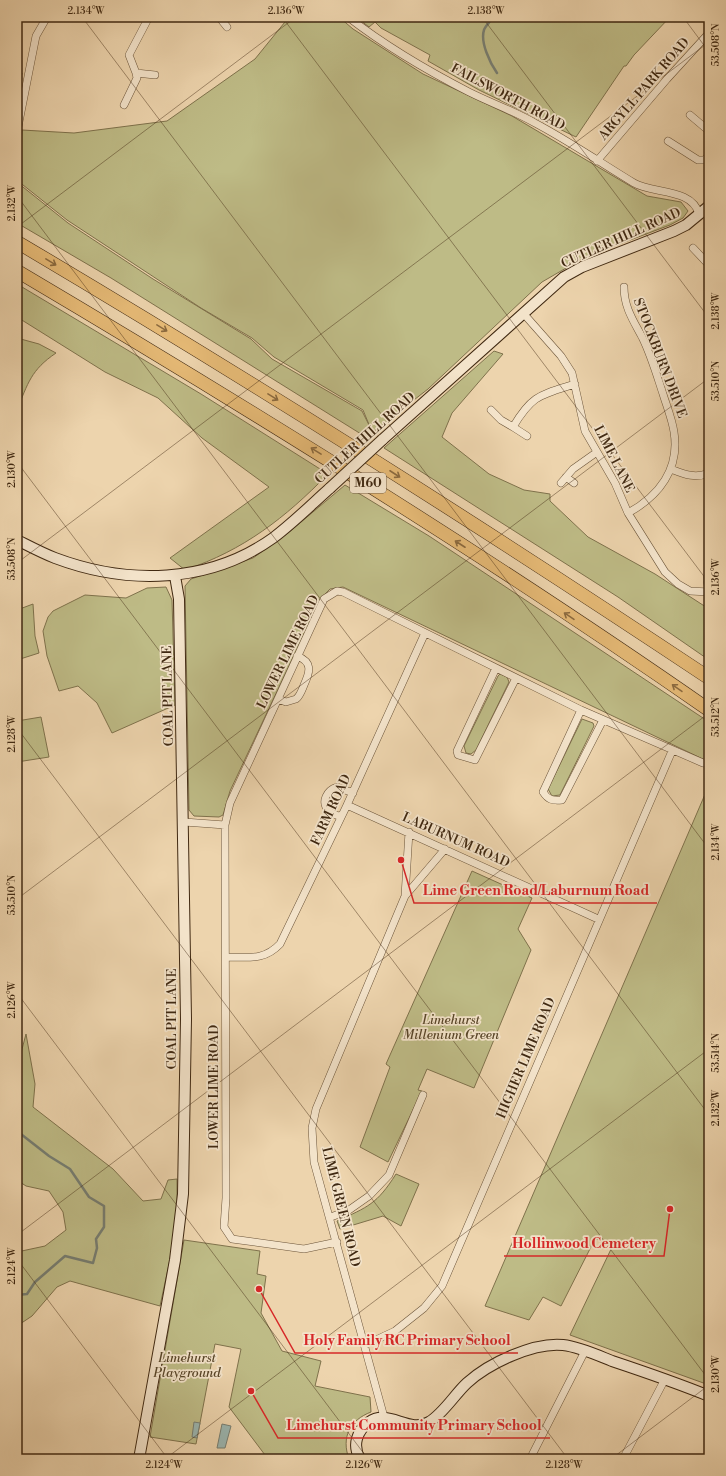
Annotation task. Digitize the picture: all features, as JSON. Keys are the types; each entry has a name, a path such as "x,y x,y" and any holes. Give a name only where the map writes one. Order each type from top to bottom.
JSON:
{"highway":[{"name":"M60","path":"17,242 176,336 356,449 709,678"},
{"name":"M60","path":"17,271 363,480 709,710"}],"street":[{"path":"17,132 36,36 47,17"},
{"path":"124,105 136,78 136,73 129,56 149,17"},
{"path":"219,17 226,27"},
{"name":"FAILSWORTH ROAD","path":"348,17 378,38 469,92 535,122 637,185 687,198 696,205 699,214"},
{"name":"ARGYLL PARK ROAD","path":"598,161 652,96 709,33"},
{"path":"136,73 155,75"},
{"path":"690,115 709,131"},
{"path":"668,141 698,160 704,160 709,156"},
{"name":"CUTLER HILL ROAD","path":"17,540 54,558 107,573 136,577 175,576 214,567 256,548 272,538 330,488 557,282 572,272 686,225 709,206"},
{"path":"693,248 709,265"},
{"name":"STOCKBURN DRIVE","path":"624,287 627,309 642,338 672,425 675,449 671,470 650,500 628,513"},
{"name":"LIME LANE","path":"523,313 561,356 572,373 583,426 615,483 628,513 668,576 690,591 700,593 709,592"},
{"path":"513,427 526,406 534,399 575,384"},
{"path":"491,410 501,420 527,436"},
{"path":"561,483 573,469 597,452"},
{"path":"671,470 688,476 702,476 709,473"},
{"path":"566,477 574,483"},
{"path":"709,570 707,580 709,592"},
{"name":"COAL PIT LANE","path":"139,1459 175,1260 183,1194 186,1019 184,822 179,599 175,576"},
{"name":"LOWER LIME ROAD","path":"337,1242 304,1249 232,1239 224,1227 226,1198 226,825 230,803 324,599 337,591 343,592 581,710 703,764"},
{"name":"FARM ROAD","path":"227,957 262,957 272,953 280,944 353,793 425,633"},
{"path":"278,699 286,702 296,699 310,672 309,666 305,659 298,656"},
{"path":"496,668 457,751 458,755 476,760 516,678"},
{"path":"581,710 543,792 547,798 555,801 562,800 603,720"},
{"name":"HIGHER LIME ROAD","path":"365,1345 395,1331 424,1308 442,1286 598,919 672,750"},
{"path":"341,817 332,813 326,807 325,800 327,793 337,787 353,793"},
{"name":"LABURNUM ROAD","path":"347,805 598,919"},
{"path":"184,822 226,825"},
{"name":"LIME GREEN ROAD","path":"405,896 409,832"},
{"name":"LIME GREEN ROAD","path":"384,1417 314,1162 312,1128 316,1109 405,896 445,849"},
{"path":"330,1217 349,1210 369,1196 389,1175 423,1095"},
{"path":"360,1459 357,1454 356,1441 360,1429 371,1421 384,1417 412,1425 425,1424 434,1419 468,1382 494,1364 519,1352 548,1346 563,1345 585,1351 709,1396"},
{"path":"530,1459 585,1351"},
{"path":"624,1459 665,1379"}],"green space":[{"path":"289,17 339,17 353,29 423,74 512,116 647,196 681,202 688,211 683,218 670,225 585,257 542,282 428,389 373,432 374,435 369,439 111,278 17,223 18,183 68,223 153,279 251,339 272,359 362,411 370,427 363,410 274,357 252,338 201,308 67,220 18,181 22,130 74,133 167,121 255,59"},
{"path":"356,17 670,17 634,55 626,66 624,66 576,137 479,90 428,61 430,55 381,28 375,22 369,27"},
{"path":"17,73 22,73 17,96"},
{"path":"17,284 201,394 328,474 296,505 262,531 226,553 185,570 170,558 269,487 202,438 158,398 105,372 17,317"},
{"path":"17,338 39,344 56,353 41,365 31,378 17,410"},
{"path":"494,351 503,354 452,413 442,437 489,474 524,490 550,494 550,501 588,537 655,574 709,609 709,660 618,597 384,448"},
{"path":"345,485 429,536 709,722 709,768 705,766 707,761 343,587 330,589 321,598 230,791 223,815 219,817 194,816 189,810 185,586 191,579 253,558 288,533"},
{"path":"166,587 172,600 175,705 112,733 97,703 78,686 59,691 47,656 43,631 48,617 53,611 85,595 126,598 147,588"},
{"path":"33,604 35,636 39,653 17,660 17,610"},
{"path":"500,674 507,677 509,682 476,750 471,754 466,753 464,746"},
{"path":"41,717 49,757 17,762 17,721"},
{"path":"582,719 593,723 594,726 560,795 552,796 548,789"},
{"path":"709,785 709,1385 570,1335 613,1245 602,1240 595,1239 561,1306 543,1297 529,1320 485,1306"},
{"name":"Limehurst Millenium Green","path":"472,871 532,898 518,929 531,950 474,1088 427,1069 418,1090 422,1091 388,1162 360,1147 390,1067 386,1064"},
{"path":"26,1034 35,1084 33,1107 113,1169 143,1201 161,1199 168,1180 177,1179 177,1227 160,1306 70,1281 57,1287 32,1316 17,1326 17,1252 45,1246 66,1230 63,1212 49,1191 26,1186 17,1180 17,1055 21,1053"},
{"path":"396,1174 419,1184 401,1226 383,1216 340,1229 337,1221 371,1204 383,1192"},
{"name":"Limehurst Playground","path":"184,1240 260,1251 257,1274 266,1276 261,1313 282,1351 321,1361 315,1386 370,1397 371,1412 364,1415 349,1430 346,1444 349,1459 268,1459 229,1407 241,1349 215,1344 196,1444 150,1437"}],"water":[{"path":"194,1422 200,1423 197,1438 192,1437"},
{"path":"222,1424 231,1426 225,1448 217,1448"}],"waterway":[{"path":"493,17 485,28 483,40 491,64 497,73"},
{"path":"17,1131 49,1156 70,1169 89,1197 104,1206 104,1227 96,1239 97,1248 93,1263 65,1256 35,1282 27,1294 17,1295"}],"place":[{"name":"Lime Green Road/Laburnum Road","path":"401,860"},
{"name":"Hollinwood Cemetery","path":"670,1209"},
{"name":"Holy Family RC Primary School","path":"259,1289"},
{"name":"Limehurst Community Primary School","path":"251,1391"}]}
